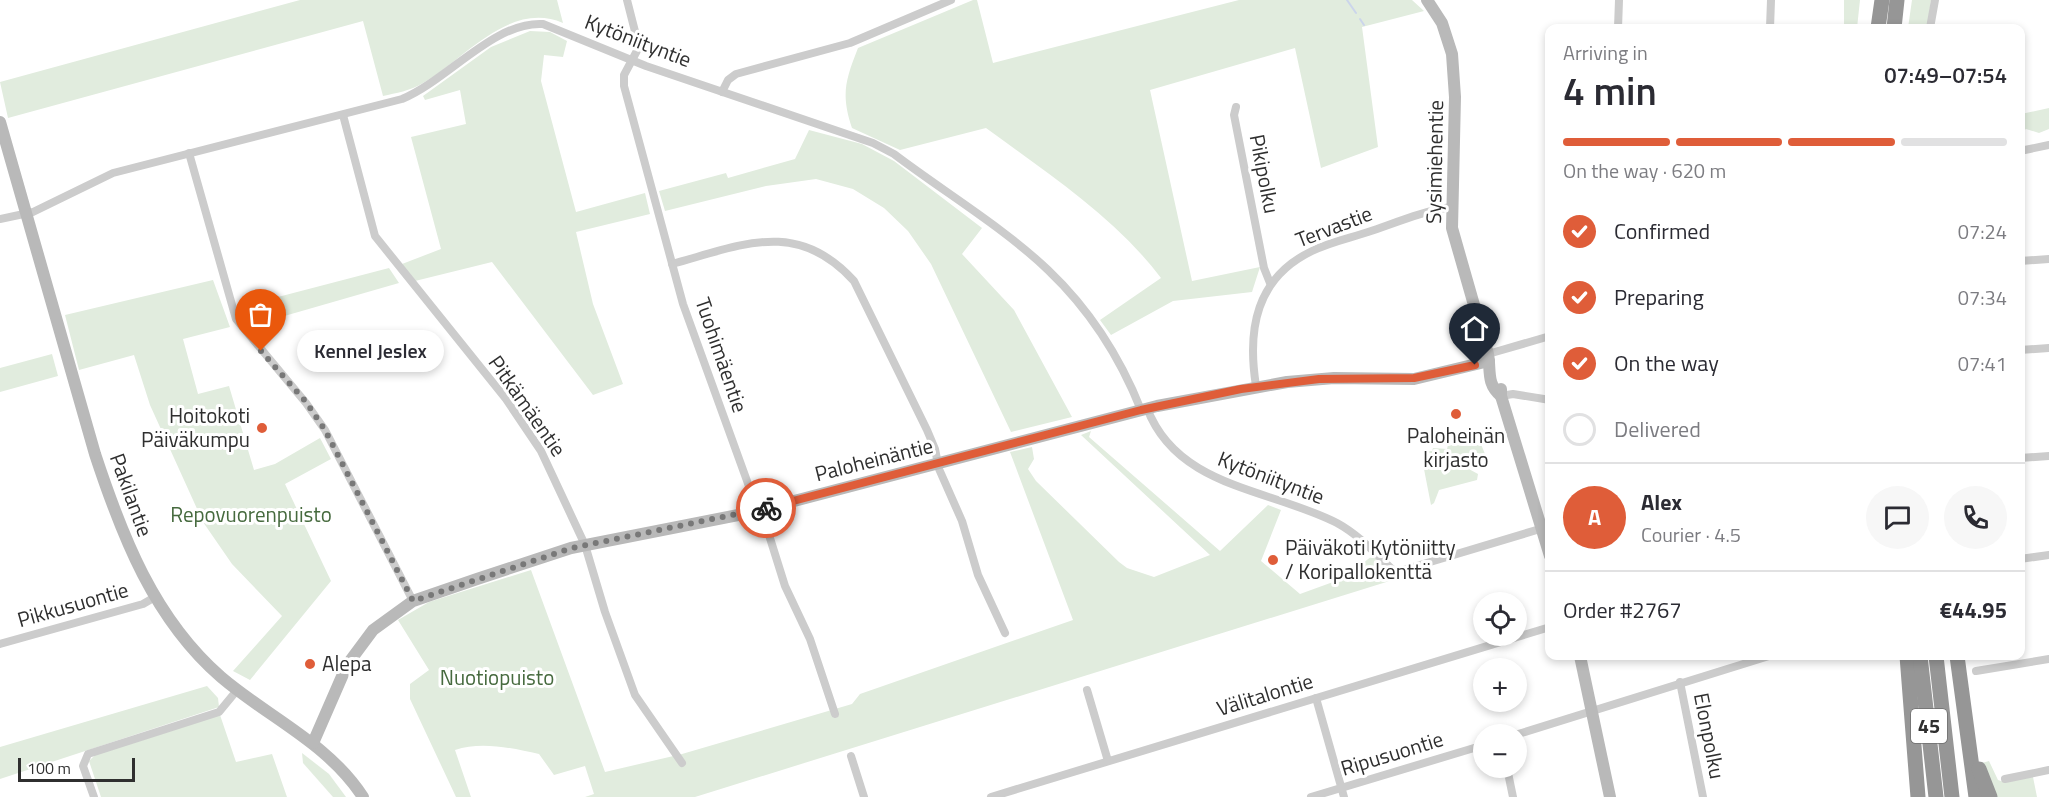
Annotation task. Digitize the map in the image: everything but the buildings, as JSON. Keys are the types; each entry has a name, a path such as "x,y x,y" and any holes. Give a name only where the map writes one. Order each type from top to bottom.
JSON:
{"highway":[{"path":"1879,24 1882,0"},
{"path":"1894,24 1897,0"},
{"path":"1907,660 1918,797"},
{"name":"45","path":"1920,660 1936,797"},
{"name":"45","path":"1937,660 1952,797"},
{"path":"1957,660 1976,797"},
{"path":"1960,681 1978,766 1990,797"},
{"path":"1945,721 1959,767 1962,797"}],"street":[{"name":"Tuohimäentie","path":"627,0 639,47 624,75 624,86 672,264 696,342 785,586 814,647 835,714"},
{"path":"722,92 728,80 736,74 850,43 951,0"},
{"name":"Sysimiehentie","path":"1427,0 1442,23 1454,66 1452,207 1454,235 1489,357 1500,383 1501,396 1545,527"},
{"path":"1618,24 1619,0"},
{"path":"1770,24 1771,0"},
{"path":"1931,24 1935,0"},
{"name":"Kytöniityntie","path":"0,219 27,214 113,173 416,93 491,40 526,25 552,26 632,60 884,148 1035,258 1093,321 1160,434 1199,469 1236,487 1336,523 1363,541 1393,570 1400,571 1545,527"},
{"name":"Pikipolku","path":"1236,107 1236,127 1264,268 1270,283"},
{"name":"Pitkämäentie","path":"343,114 375,236 522,423 541,451 585,545 604,612 635,695 682,763"},
{"name":"Pakilantie","path":"0,122 89,433 113,508 154,597 196,653 238,689 330,755 363,797"},
{"path":"2025,151 2049,145"},
{"path":"189,153 236,319 306,402 325,430 413,601"},
{"name":"Tervastie","path":"1256,386 1254,325 1270,283 1297,259 1316,249 1452,207"},
{"path":"672,264 749,243 770,240 809,247 838,264 854,281 927,430 962,521 978,575 1005,633"},
{"path":"2025,261 2049,259"},
{"path":"1489,357 1545,338"},
{"path":"2025,350 2049,348"},
{"name":"Paloheinäntie","path":"313,743 347,665 361,644 383,621 413,601 585,545 759,510 1144,409 1256,386 1319,379 1414,378 1489,357"},
{"path":"1501,396 1513,394 1545,399"},
{"path":"2025,458 2049,456"},
{"path":"2025,558 2049,555"},
{"name":"Pikkusuontie","path":"0,644 143,604 154,597"},
{"name":"Välitalontie","path":"991,797 1545,629"},
{"path":"1976,671 2049,659"},
{"path":"1581,660 1611,797"},
{"path":"1527,731 1755,660"},
{"name":"Elonpolku","path":"1680,682 1703,797"},
{"path":"94,797 83,766 88,754 219,712 238,689"},
{"path":"1087,690 1108,762"},
{"path":"1316,698 1343,793"},
{"name":"Ripusuontie","path":"1311,797 1343,793 1473,749"},
{"path":"851,756 864,797"},
{"path":"2005,779 2049,770"},
{"path":"1509,778 1513,797"}],"green space":[{"path":"300,0 557,0 563,23 543,18 524,19 506,26 488,36 423,83 408,90 383,96 363,21 8,118 0,82"},
{"path":"977,0 993,63 1239,0 1412,0 1424,11 1362,27 1378,147 1321,168 1295,48 1150,90 1192,281 1260,267 1252,292 1173,301 1111,335 1100,320 1161,278 1123,235 1079,197 986,128 900,150 852,128 846,106 846,88 858,48"},
{"path":"1844,0 1860,0 1857,24 1844,24"},
{"path":"1912,0 1931,0 1928,24 1909,24"},
{"path":"530,31 550,32 567,41 563,57 544,55 541,81 576,212 645,193 650,214 576,232 593,304 623,384 593,395 492,262 415,281 402,264 441,249 411,137 466,124 460,90 425,100 423,96 491,47"},
{"path":"2049,108 2049,129 2039,133 2025,130 2025,113"},
{"path":"809,130 862,144 894,161 982,228 962,254 1014,310 1072,417 1011,432 931,264 908,231 884,208 853,189 816,179 766,186 665,211 659,191 726,173 728,178 795,159"},
{"path":"389,268 399,283 246,327 236,308"},
{"name":"Repovuorenpuisto","path":"213,280 230,327 183,339 198,394 229,386 254,470 275,464 320,438 331,459 285,484 331,581 250,680 233,671 282,616 232,564 203,522 150,405 134,355 79,370 65,315"},
{"path":"52,354 58,376 0,392 0,368"},
{"name":"Nuotiopuisto","path":"1091,431 1089,437 1220,551 1268,505 1281,510 1261,561 1300,594 1344,578 1372,556 1396,576 1396,579 695,797 585,797 594,794 585,766 554,775 539,754 507,748 475,746 455,750 471,797 456,797 410,699 410,684 429,670 398,620 429,602 531,570 605,772 682,754 852,704 860,694 1073,620 1010,452 1032,447 1034,459 1028,469 1036,481 1127,568 1154,577 1210,555 1081,435"},
{"path":"1450,436 1478,437 1485,454 1473,455 1467,468 1478,474 1477,480 1439,490 1431,505 1423,464 1425,451 1432,451 1433,448 1447,449"},
{"path":"207,686 218,698 219,707 0,779 0,747"},
{"path":"220,715 236,762 272,754 287,797 101,797 89,761 96,754"},
{"path":"302,753 329,774 346,797 333,797 303,763"},
{"path":"1989,761 1998,780 2004,782 2033,777 2037,797 1995,797 1982,763"}],"waterway":[{"path":"1347,0 1356,13"},
{"path":"1360,19 1364,25"}],"way so far":[{"path":"261,351 306,402 325,430 413,601 572,548 766,508"}],"place":[{"name":"Kennel Jeslex","path":"261,351"},
{"name":"Paloheinän kirjasto","path":"1456,414"},
{"name":"Hoitokoti Päiväkumpu","path":"262,428"},
{"name":"Päiväkoti Kytöniitty / Koripallokenttä","path":"1273,560"},
{"name":"Alepa","path":"310,664"}],"route":[{"path":"766,508 1141,410 1241,389 1319,379 1414,378 1475,365"}]}
